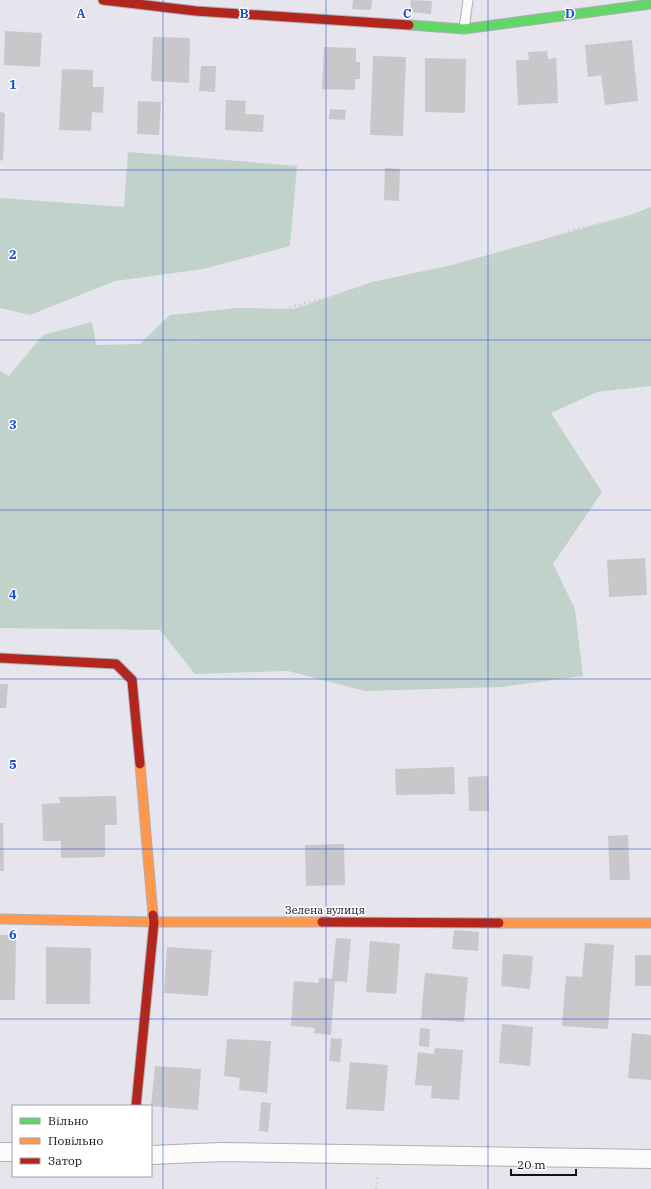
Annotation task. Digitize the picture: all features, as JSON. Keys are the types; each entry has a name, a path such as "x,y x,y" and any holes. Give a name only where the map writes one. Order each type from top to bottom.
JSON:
{"street":[{"path":"103,0 196,11 464,28 651,4"},
{"path":"0,658 116,664 132,680 154,922 136,1105"},
{"name":"Зелена вулиця","path":"0,919 154,922 651,923"},
{"path":"0,1152 12,1152"},
{"path":"152,1155 237,1152 651,1159"}],"lane":[{"path":"464,28 468,0"}],"path":[{"path":"0,385 125,358 308,302 462,272 572,230 651,212"}],"shaded area":[{"path":"128,152 297,166 290,246 203,269 115,281 30,315 0,308 0,198 124,207"},
{"path":"651,207 651,386 597,392 551,413 602,492 553,564 575,609 583,676 501,687 365,691 288,671 195,674 160,630 0,628 0,371 9,376 43,335 92,322 96,345 140,344 170,315 237,308 294,309 372,282 452,265 627,216"}],"building":[{"path":"353,0 372,0 371,10 352,9"},
{"path":"411,0 432,1 431,14 410,12"},
{"path":"5,31 42,33 40,67 4,65"},
{"path":"153,37 190,38 189,83 151,81"},
{"path":"632,40 638,101 605,105 601,75 588,77 585,45"},
{"path":"324,47 356,48 356,62 360,62 360,79 355,79 355,90 322,89"},
{"path":"547,51 548,59 556,58 558,103 518,105 516,60 529,60 528,52"},
{"path":"373,56 406,57 403,136 370,135"},
{"path":"425,58 466,59 465,113 425,112"},
{"path":"201,66 216,66 215,92 199,91"},
{"path":"62,69 93,70 93,87 104,87 103,113 92,112 91,131 59,130"},
{"path":"226,100 246,101 245,114 264,115 263,132 225,130"},
{"path":"138,101 161,102 159,135 137,134"},
{"path":"330,109 346,110 345,120 329,119"},
{"path":"0,112 5,113 3,161 0,160"},
{"path":"385,168 400,169 399,201 384,200"},
{"path":"645,558 647,595 609,597 607,560"},
{"path":"0,684 8,684 6,708 0,708"},
{"path":"454,767 455,794 396,795 395,769"},
{"path":"488,776 489,811 469,811 468,777"},
{"path":"116,796 117,825 105,825 105,857 61,858 61,841 43,841 42,804 60,803 59,797"},
{"path":"0,823 3,823 4,871 0,871"},
{"path":"628,835 630,880 610,880 608,836"},
{"path":"344,844 345,885 306,886 305,845"},
{"path":"454,930 479,932 478,951 452,949"},
{"path":"0,935 16,935 15,1000 0,1000"},
{"path":"336,938 351,939 347,982 335,981 331,1035 314,1033 315,1028 291,1026 294,981 318,983 319,978 332,979"},
{"path":"370,941 400,944 396,994 366,992"},
{"path":"585,943 614,945 608,1029 562,1026 566,976 582,977"},
{"path":"46,947 91,948 90,1004 46,1004"},
{"path":"167,947 212,950 208,996 164,993"},
{"path":"503,954 533,956 530,989 501,986"},
{"path":"635,955 651,955 651,986 635,986"},
{"path":"425,973 468,977 464,1022 421,1019"},
{"path":"502,1024 533,1027 530,1066 499,1063"},
{"path":"420,1028 430,1029 429,1047 419,1046"},
{"path":"632,1033 651,1035 651,1080 628,1078"},
{"path":"331,1038 342,1039 340,1062 329,1061"},
{"path":"227,1039 271,1041 267,1093 239,1090 240,1078 224,1076"},
{"path":"435,1048 463,1050 459,1100 431,1098 432,1086 415,1085 418,1052 434,1054"},
{"path":"350,1062 388,1065 384,1111 346,1109"},
{"path":"155,1066 201,1069 198,1110 151,1105"},
{"path":"261,1102 271,1103 268,1132 259,1131"}],"traffic: fast":[{"path":"409,25 464,29 651,4"}],"traffic: slow":[{"path":"140,764 153,915"},
{"path":"0,919 154,922 322,922"},
{"path":"499,923 651,923"}],"traffic: jam":[{"path":"103,0 196,11 409,25"},
{"path":"0,658 116,664 132,680 140,764"},
{"path":"136,1105 154,922 153,915"},
{"path":"322,922 499,923"}]}
